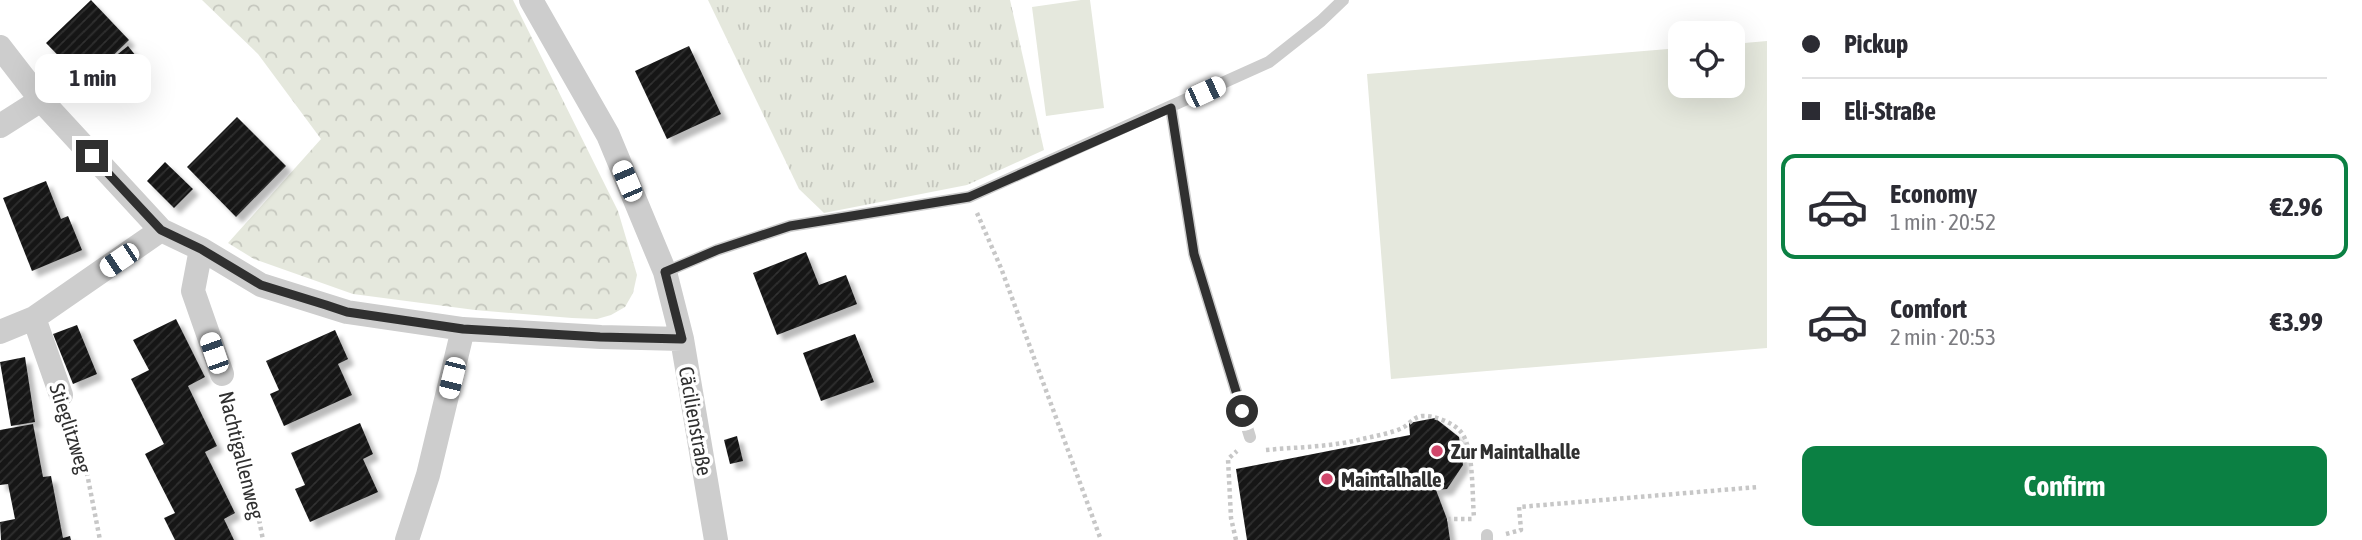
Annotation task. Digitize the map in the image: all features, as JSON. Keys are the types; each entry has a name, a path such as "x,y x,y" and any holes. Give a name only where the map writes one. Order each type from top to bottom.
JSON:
{"street":[{"name":"Cäcilienstraße","path":"531,0 608,135 665,272 682,339 716,540"},
{"path":"0,47 41,100 161,230 201,249 261,285 347,312 463,329 682,339"},
{"path":"0,126 41,100"},
{"path":"0,332 34,318 161,230"},
{"name":"Nachtigallenweg","path":"201,249 193,290 222,374"},
{"name":"Stieglitzweg","path":"34,318 61,395"},
{"path":"407,540 428,475 463,329"}],"lane":[{"path":"665,272 717,250 790,226 969,197 1269,62 1343,0"},
{"path":"1171,108 1194,254 1250,437"}],"path":[{"path":"969,197 1001,268 1101,540"},
{"name":"Nachtigallenweg","path":"222,374 254,494 263,540"},
{"name":"Stieglitzweg","path":"61,395 84,458 100,540"},
{"path":"1236,540 1231,518 1228,459 1250,437 1264,451 1360,440 1404,426 1410,420 1422,416 1446,422 1462,432 1470,457 1474,517"},
{"path":"1521,530 1519,506 1758,487"}],"green space":[{"path":"202,0 513,0 618,211 637,275 633,293 625,307 597,319 572,318 475,310 353,294 254,259 228,243 321,139 258,54"},
{"path":"708,0 1010,0 1044,150 967,185 824,213 799,189"},
{"path":"1090,0 1104,108 1046,116 1032,7"},
{"path":"1767,41 1767,348 1391,379 1367,74 1668,49 1668,98 1745,98 1745,43"}],"building":[{"path":"91,0 129,40 85,83 46,43"},
{"path":"128,46 136,56 113,76 104,65"},
{"path":"689,46 721,114 667,139 635,71"},
{"path":"237,117 286,166 236,217 187,167"},
{"path":"165,162 193,189 174,208 147,181"},
{"path":"46,181 61,219 68,216 82,250 32,271 3,198"},
{"path":"806,252 819,285 846,275 857,304 777,335 753,273"},
{"path":"176,319 205,377 188,386 217,446 205,452 235,513 224,519 234,540 175,540 164,518 175,513 145,454 164,444 131,379 149,370 133,340"},
{"path":"77,325 97,374 73,384 53,334"},
{"path":"335,330 348,359 338,364 352,395 284,426 270,394 279,390 266,361"},
{"path":"855,334 874,382 821,401 803,353"},
{"path":"25,357 35,422 11,426 0,362"},
{"name":"Maintalhalle","path":"1435,418 1459,437 1463,465 1447,489 1436,490 1447,519 1450,540 1247,540 1236,469 1410,435 1409,423"},
{"path":"360,423 373,454 363,459 378,492 310,522 295,489 305,485 291,453"},
{"path":"33,424 43,477 51,476 63,538 70,536 71,540 1,540 0,522 15,519 8,484 0,485 0,430"},
{"path":"737,436 743,461 730,464 724,440"}],"place":[{"name":"Zur Maintalhalle","path":"1437,451"},
{"name":"Maintalhalle","path":"1327,479"}],"route":[{"path":"92,156 161,230 201,249 261,285 347,312 463,329 682,339 665,272 717,250 790,226 969,197 1171,108 1194,254 1242,411"}]}
